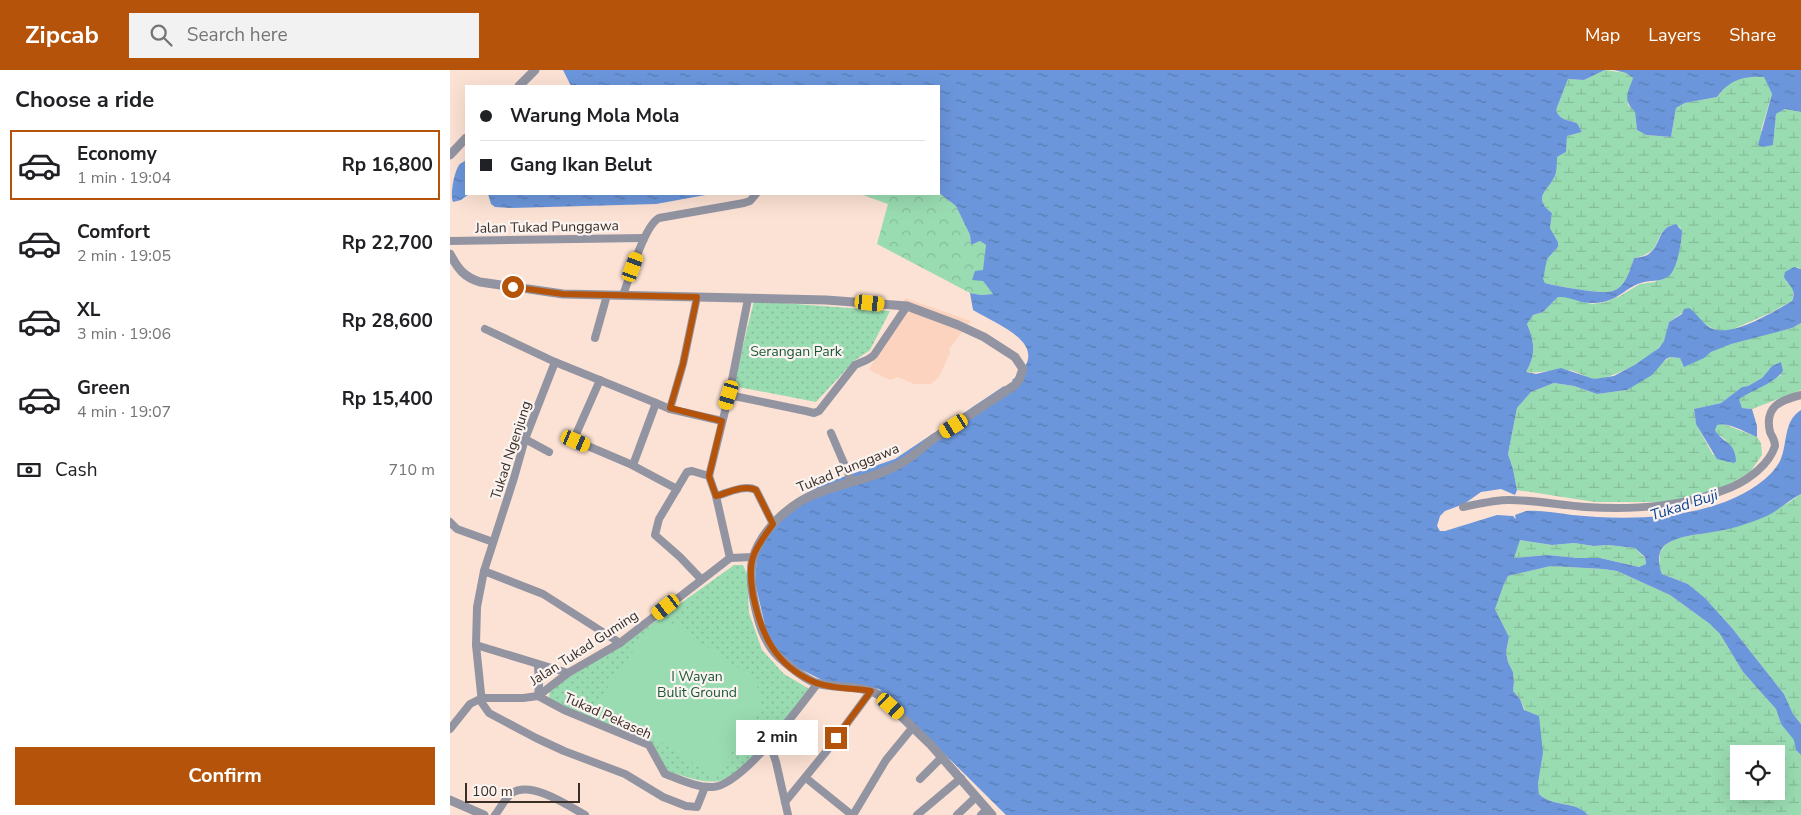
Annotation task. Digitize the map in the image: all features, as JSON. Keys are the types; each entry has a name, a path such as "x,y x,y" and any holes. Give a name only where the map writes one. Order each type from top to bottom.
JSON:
{"street":[{"path":"520,85 535,70"},
{"path":"450,154 465,139"},
{"path":"623,295 644,238 654,220 744,203 750,201 755,195"},
{"name":"Jalan Tukad Punggawa","path":"450,241 644,238"},
{"name":"Tukad Punggawa","path":"450,254 463,274 468,278 480,282 563,294 826,300 907,306 958,325 1004,349 1015,357 1021,364 1022,369 1022,374 1015,385 932,440 916,454 902,463 819,492 792,506 773,524 762,539 753,557 751,570 752,591 758,619 766,639 778,656 796,671 818,683 871,691 882,697 942,757 976,796 987,813"},
{"path":"596,338 608,295"},
{"path":"670,408 683,364 697,297"},
{"path":"748,299 729,395 709,476 716,496 730,558 753,557"},
{"path":"729,395 814,413 819,411 855,365 868,361 874,355 907,306"},
{"path":"485,329 556,362 656,404 722,421"},
{"name":"Tukad Ngenjung","path":"482,698 476,645 477,607 484,571 525,439 556,362"},
{"path":"600,380 575,438 576,441 633,465 677,489"},
{"path":"1463,507 1509,500 1585,507 1642,508 1706,497 1743,482 1762,466 1769,458 1775,446 1770,426 1772,409 1777,403 1801,395"},
{"path":"633,465 656,404"},
{"path":"831,434 852,482"},
{"path":"525,439 550,452"},
{"path":"701,579 655,535 659,519 685,475 689,471 709,476"},
{"path":"716,496 744,488 753,488 756,490 773,524"},
{"path":"450,522 457,529 493,542"},
{"name":"Jalan Tukad Guming","path":"482,698 538,696 568,674 620,642 730,558"},
{"path":"484,571 542,594 620,642"},
{"path":"476,645 568,674"},
{"path":"538,665 538,696"},
{"path":"450,729 470,704 482,698 484,709 488,713 564,751 625,774 664,797 686,806 697,807 705,787 717,787 731,779 746,766 770,742 818,683"},
{"path":"786,802 871,691"},
{"name":"Tukad Pekaseh","path":"538,696 564,710 649,745 664,774 705,787"},
{"path":"806,778 852,815 886,760 913,726"},
{"path":"770,742 788,815"},
{"path":"920,779 942,757"},
{"path":"917,815 960,778"},
{"path":"495,815 512,793 519,790 528,790 549,795 585,815"},
{"path":"957,815 976,796"},
{"path":"450,800 484,815"}],"shaded area":[{"path":"905,298 971,321 949,349 950,353 939,377 931,384 914,384 898,377 890,380 869,370"}],"green space":[{"path":"1605,70 1626,73 1633,78 1628,105 1635,111 1637,130 1646,135 1671,137 1676,108 1685,103 1717,97 1732,82 1749,77 1764,76 1772,94 1761,130 1773,144 1776,114 1785,109 1801,112 1801,269 1798,267 1786,281 1793,288 1792,301 1731,330 1718,331 1682,313 1669,322 1665,339 1660,347 1643,360 1611,376 1594,379 1568,370 1526,372 1533,354 1532,337 1527,324 1533,315 1543,312 1558,297 1565,296 1592,304 1606,302 1640,284 1655,282 1672,273 1676,263 1681,231 1680,227 1671,225 1661,234 1650,252 1634,258 1625,280 1620,287 1614,290 1599,292 1576,289 1545,283 1542,279 1547,259 1558,247 1558,242 1550,228 1552,213 1542,202 1542,198 1556,173 1557,157 1566,152 1567,136 1582,132 1577,123 1562,118 1556,110 1568,79 1584,80"},
{"path":"940,194 956,206 970,235 971,245 980,241 986,245 983,281 993,294 981,295 970,293 877,244 888,204 863,195"},
{"name":"Serangan Park","path":"754,301 890,311 870,350 854,361 816,402 733,386"},
{"path":"1801,323 1801,390 1752,409 1742,408 1739,399 1751,390 1765,385 1781,375 1772,366 1762,378 1748,386 1742,387 1721,403 1694,409 1696,424 1713,455 1726,440 1717,434 1715,430 1716,425 1721,423 1757,437 1761,443 1762,455 1750,472 1720,490 1670,502 1595,502 1517,490 1508,454 1517,408 1531,392 1554,383 1574,386 1597,394 1627,390 1670,357 1680,358 1684,366 1724,346 1792,328"},
{"path":"1801,494 1801,724 1793,714 1784,694 1732,628 1705,598 1688,584 1662,574 1659,567 1660,553 1664,546 1677,538 1724,530 1788,503"},
{"path":"1519,540 1552,545 1574,543 1635,548 1645,558 1646,564 1640,567 1600,558 1548,555 1514,558"},
{"name":"I Wayan Bulit Ground","path":"734,565 743,565 747,574 749,613 762,650 784,674 811,690 754,755 729,776 712,782 692,779 666,771 651,743 619,731 551,700 549,697 550,689 555,685 621,646"},
{"path":"1551,566 1617,571 1670,595 1710,624 1720,634 1743,672 1776,709 1781,724 1796,743 1796,750 1801,755 1801,815 1588,815 1577,807 1551,801 1539,794 1538,784 1543,753 1520,699 1513,691 1513,672 1506,652 1509,637 1495,609 1508,576"},
{"path":"666,619 756,680 761,707 718,773 711,775 600,702 601,697 643,637"}],"water":[{"path":"563,70 1605,70 1584,80 1568,79 1556,110 1562,118 1577,123 1582,132 1567,136 1566,152 1557,157 1556,173 1542,198 1542,202 1552,213 1550,228 1558,242 1558,247 1547,259 1543,279 1545,283 1576,289 1599,292 1614,290 1620,287 1625,280 1634,258 1643,257 1648,254 1654,249 1663,232 1676,224 1682,231 1679,254 1673,272 1664,279 1637,284 1615,298 1600,303 1587,303 1558,297 1543,312 1533,315 1527,324 1532,337 1533,354 1526,372 1536,374 1561,368 1594,379 1614,376 1659,348 1664,341 1669,322 1682,314 1684,309 1689,308 1706,325 1718,330 1728,330 1751,323 1792,301 1794,293 1784,277 1785,272 1794,267 1801,269 1801,323 1792,328 1731,344 1711,352 1704,358 1684,367 1680,358 1670,357 1652,375 1627,390 1597,394 1574,386 1554,383 1531,392 1517,408 1508,454 1517,490 1515,495 1501,489 1481,492 1464,504 1445,511 1440,516 1437,526 1440,531 1445,531 1497,515 1513,516 1516,519 1515,515 1526,511 1621,518 1673,515 1723,503 1745,493 1773,471 1779,463 1791,420 1801,410 1801,494 1767,516 1725,530 1682,537 1670,542 1662,548 1659,559 1662,574 1688,584 1705,598 1732,628 1784,694 1793,714 1801,724 1801,755 1796,750 1794,740 1781,724 1776,709 1743,672 1720,634 1710,624 1670,595 1617,571 1551,566 1508,576 1495,609 1509,637 1506,652 1513,672 1513,691 1520,699 1524,710 1539,716 1543,753 1538,784 1539,794 1551,801 1577,807 1588,815 1006,815 879,689 826,682 798,668 769,643 755,582 758,542 774,518 796,499 823,484 895,459 1004,386 1006,389 1014,383 1012,380 1024,368 1028,357 1026,347 1019,338 1009,330 973,310 970,293 981,295 993,294 983,281 972,280 975,271 983,270 986,245 980,241 971,245 970,235 956,206 940,194 940,85 570,85","holes":["1520,540 1552,545 1574,543 1635,548 1645,557 1646,564 1639,567 1600,558 1548,555 1514,558"]},
{"path":"1614,70 1801,70 1801,112 1785,109 1776,114 1773,145 1763,147 1758,145 1772,94 1764,77 1743,78 1732,83 1717,97 1685,103 1676,108 1671,137 1646,135 1637,130 1635,112 1627,99 1633,78 1626,73"},
{"path":"465,161 465,195 468,195 461,200 453,202 452,189 459,165"},
{"path":"488,195 706,195 656,204 512,208 495,207 491,204"},
{"path":"1781,362 1783,371 1779,375 1769,383 1739,399 1742,408 1752,409 1757,426 1757,437 1732,426 1717,425 1715,430 1731,446 1736,461 1734,463 1717,459 1696,424 1694,409 1721,403 1742,387 1748,386 1762,378 1772,366"}],"route":[{"path":"513,287 563,294 697,297 689,327 683,364 670,408 722,421 709,476 716,496 744,488 753,488 756,490 773,524 762,539 753,557 751,570 752,591 758,619 766,639 773,650 796,671 813,681 871,691 836,738"}],"water label":[{"name":"Tukad Buji","path":"1684,505"}]}
